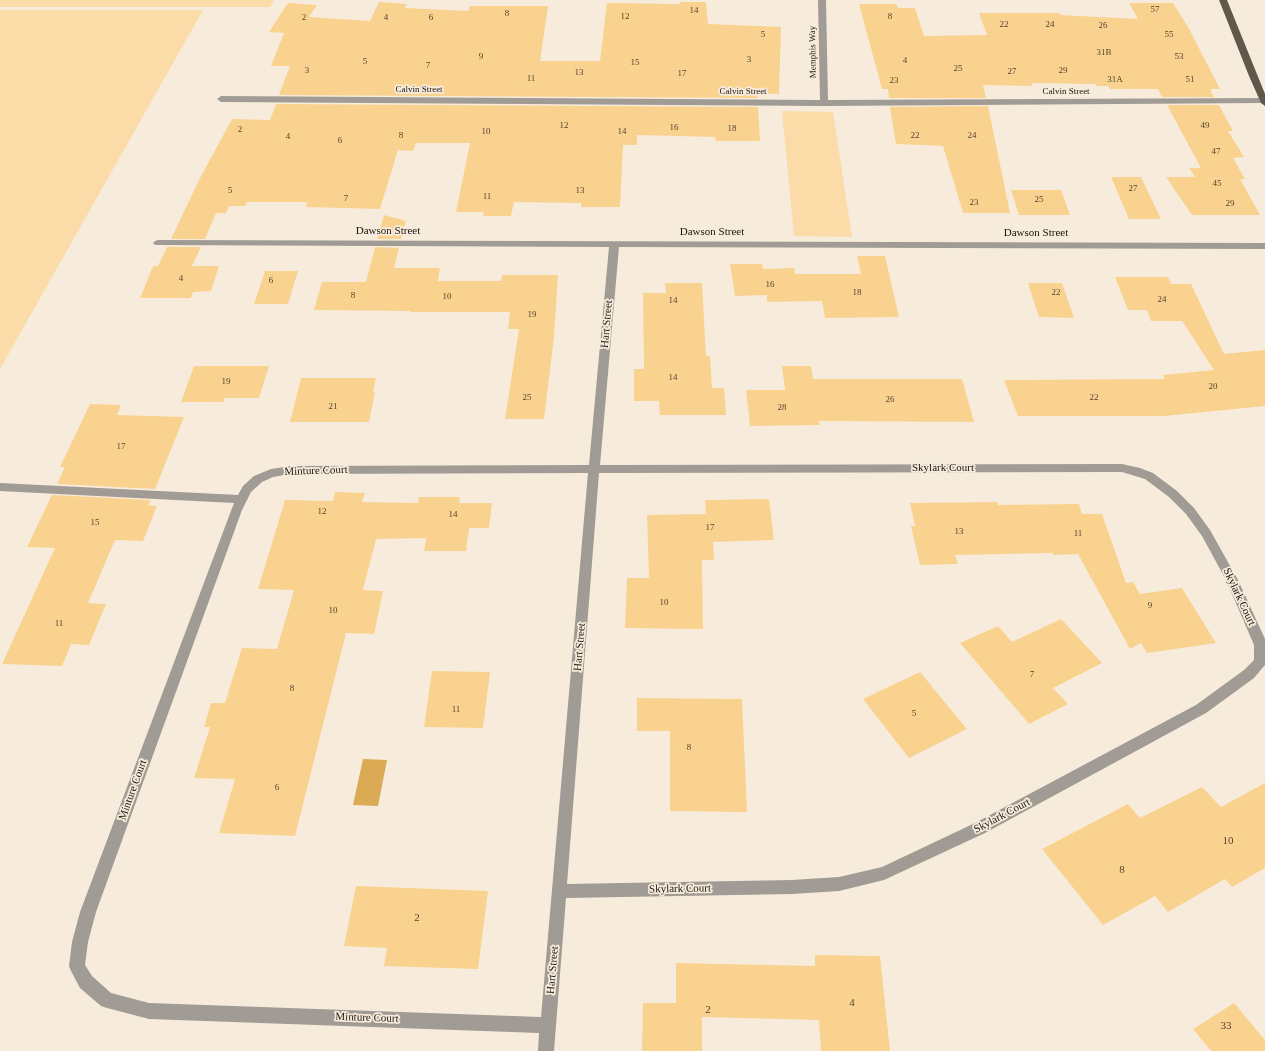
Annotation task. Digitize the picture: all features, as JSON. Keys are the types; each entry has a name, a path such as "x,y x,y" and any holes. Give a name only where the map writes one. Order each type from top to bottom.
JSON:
{"main road":[{"path":"1223,0 1264,98"}],"street":[{"name":"Memphis Way","path":"822,0 824,103"},
{"name":"Calvin Street","path":"221,98 824,103 1264,98"},
{"name":"Dawson Street","path":"158,242 1265,246"},
{"name":"Hart Street","path":"546,1051 614,244"},
{"name":"Skylark Court","path":"560,891 792,887 839,884 884,873 980,828 1201,709 1249,674 1260,662 1261,645 1232,580 1206,533 1190,511 1173,494 1149,476 1136,470 1104,467 594,469"},
{"name":"Minture Court","path":"549,1025 149,1011 107,1000 86,982 77,966 80,942 88,912 236,510 247,489 258,480 272,473 290,470 594,469"},
{"path":"0,487 242,499"}],"shaded area":[{"path":"0,0 274,0 270,7 0,7"},
{"path":"0,10 203,10 0,369"},
{"path":"782,111 833,112 852,237 794,236"},
{"path":"363,759 387,760 378,806 353,805"}],"building":[{"path":"379,2 407,4 405,8 468,11 470,6 548,6 540,61 600,61 607,3 680,4 680,2 706,2 708,24 781,27 779,94 757,93 757,98 279,95 290,66 271,66 284,33 269,32 288,3 317,5 309,17 370,21"},
{"path":"1129,3 1173,3 1188,27 1220,89 1210,89 1214,97 1162,97 1158,89 1110,89 1108,86 1096,86 1096,84 1032,83 1032,86 983,85 986,98 889,98 888,89 882,89 859,4 896,4 898,8 915,8 924,36 987,35 979,13 1059,13 1060,15 1138,19"},
{"path":"276,104 758,107 760,141 716,141 715,137 637,135 637,145 623,145 620,207 581,207 581,203 514,202 511,216 483,216 484,212 456,212 470,143 416,143 413,151 398,150 380,209 306,207 307,202 247,202 245,206 229,206 226,213 216,213 205,239 171,239 199,180 232,119 270,120"},
{"path":"1167,105 1219,105 1233,131 1228,131 1244,157 1233,158 1245,179 1240,179 1260,215 1192,215 1166,177 1195,177 1189,168 1201,168"},
{"path":"988,106 1010,213 963,213 943,146 896,144 890,107"},
{"path":"1111,177 1141,177 1161,219 1129,219"},
{"path":"1011,190 1061,190 1070,215 1019,215"},
{"path":"384,215 406,221 401,239 377,239"},
{"path":"167,247 201,247 192,266 219,266 211,291 193,292 191,298 140,298 153,266 158,266"},
{"path":"375,247 399,248 394,268 440,268 438,281 501,281 502,275 558,275 554,337 544,419 505,419 519,329 508,329 510,312 314,310 322,282 366,282"},
{"path":"857,256 885,256 899,317 825,318 822,301 767,302 767,295 735,296 730,264 762,264 763,269 794,268 795,274 861,274"},
{"path":"265,271 298,271 288,304 254,304"},
{"path":"1115,277 1168,277 1171,284 1191,284 1224,354 1265,350 1265,406 1164,416 1018,416 1004,380 1165,379 1163,375 1214,370 1182,321 1151,321 1147,310 1128,310"},
{"path":"665,283 702,283 706,356 710,356 712,388 724,388 726,415 660,415 659,401 634,401 634,369 644,369 643,293 666,293"},
{"path":"1028,283 1062,283 1074,318 1039,317"},
{"path":"194,366 269,366 259,398 225,398 223,402 181,402"},
{"path":"782,366 811,366 813,379 962,379 974,422 819,421 820,425 750,426 746,390 785,390"},
{"path":"301,378 376,378 373,392 375,392 369,422 290,422"},
{"path":"90,404 121,405 117,415 184,417 155,489 57,484 65,467 60,467"},
{"path":"335,492 365,493 362,502 418,503 419,497 460,497 459,503 492,503 489,528 469,528 466,551 424,551 426,538 376,539 363,590 383,591 374,634 346,633 295,836 219,833 235,779 194,778 210,727 204,727 211,703 225,703 242,648 277,649 294,590 258,589 285,500 333,501"},
{"path":"52,495 151,500 148,505 157,506 143,541 115,540 88,603 106,604 89,645 71,644 62,666 2,664 55,548 27,547"},
{"path":"769,499 774,540 713,542 714,560 702,560 703,629 625,628 627,578 649,578 647,515 706,514 705,500"},
{"path":"997,502 998,505 1079,504 1082,514 1102,514 1126,583 1133,582 1140,594 1182,588 1216,643 1147,653 1141,643 1130,649 1078,554 1053,555 1053,553 955,555 958,564 920,565 911,526 915,526 910,503"},
{"path":"1061,619 1102,663 1053,688 1068,704 1029,724 960,643 998,626 1012,642"},
{"path":"432,671 490,672 483,728 424,727"},
{"path":"920,672 967,729 909,758 863,699"},
{"path":"637,698 742,699 747,812 670,811 670,731 637,731"},
{"path":"1265,783 1265,868 1232,887 1225,879 1168,912 1155,896 1103,925 1042,849 1128,804 1140,818 1202,787 1221,807"},
{"path":"356,886 488,891 478,969 384,966 387,948 344,946"},
{"path":"815,955 880,956 890,1051 821,1051 819,1020 702,1017 702,1051 642,1051 643,1003 676,1003 676,963 815,966"},
{"path":"1234,1003 1265,1040 1265,1051 1211,1051 1193,1029"}]}
